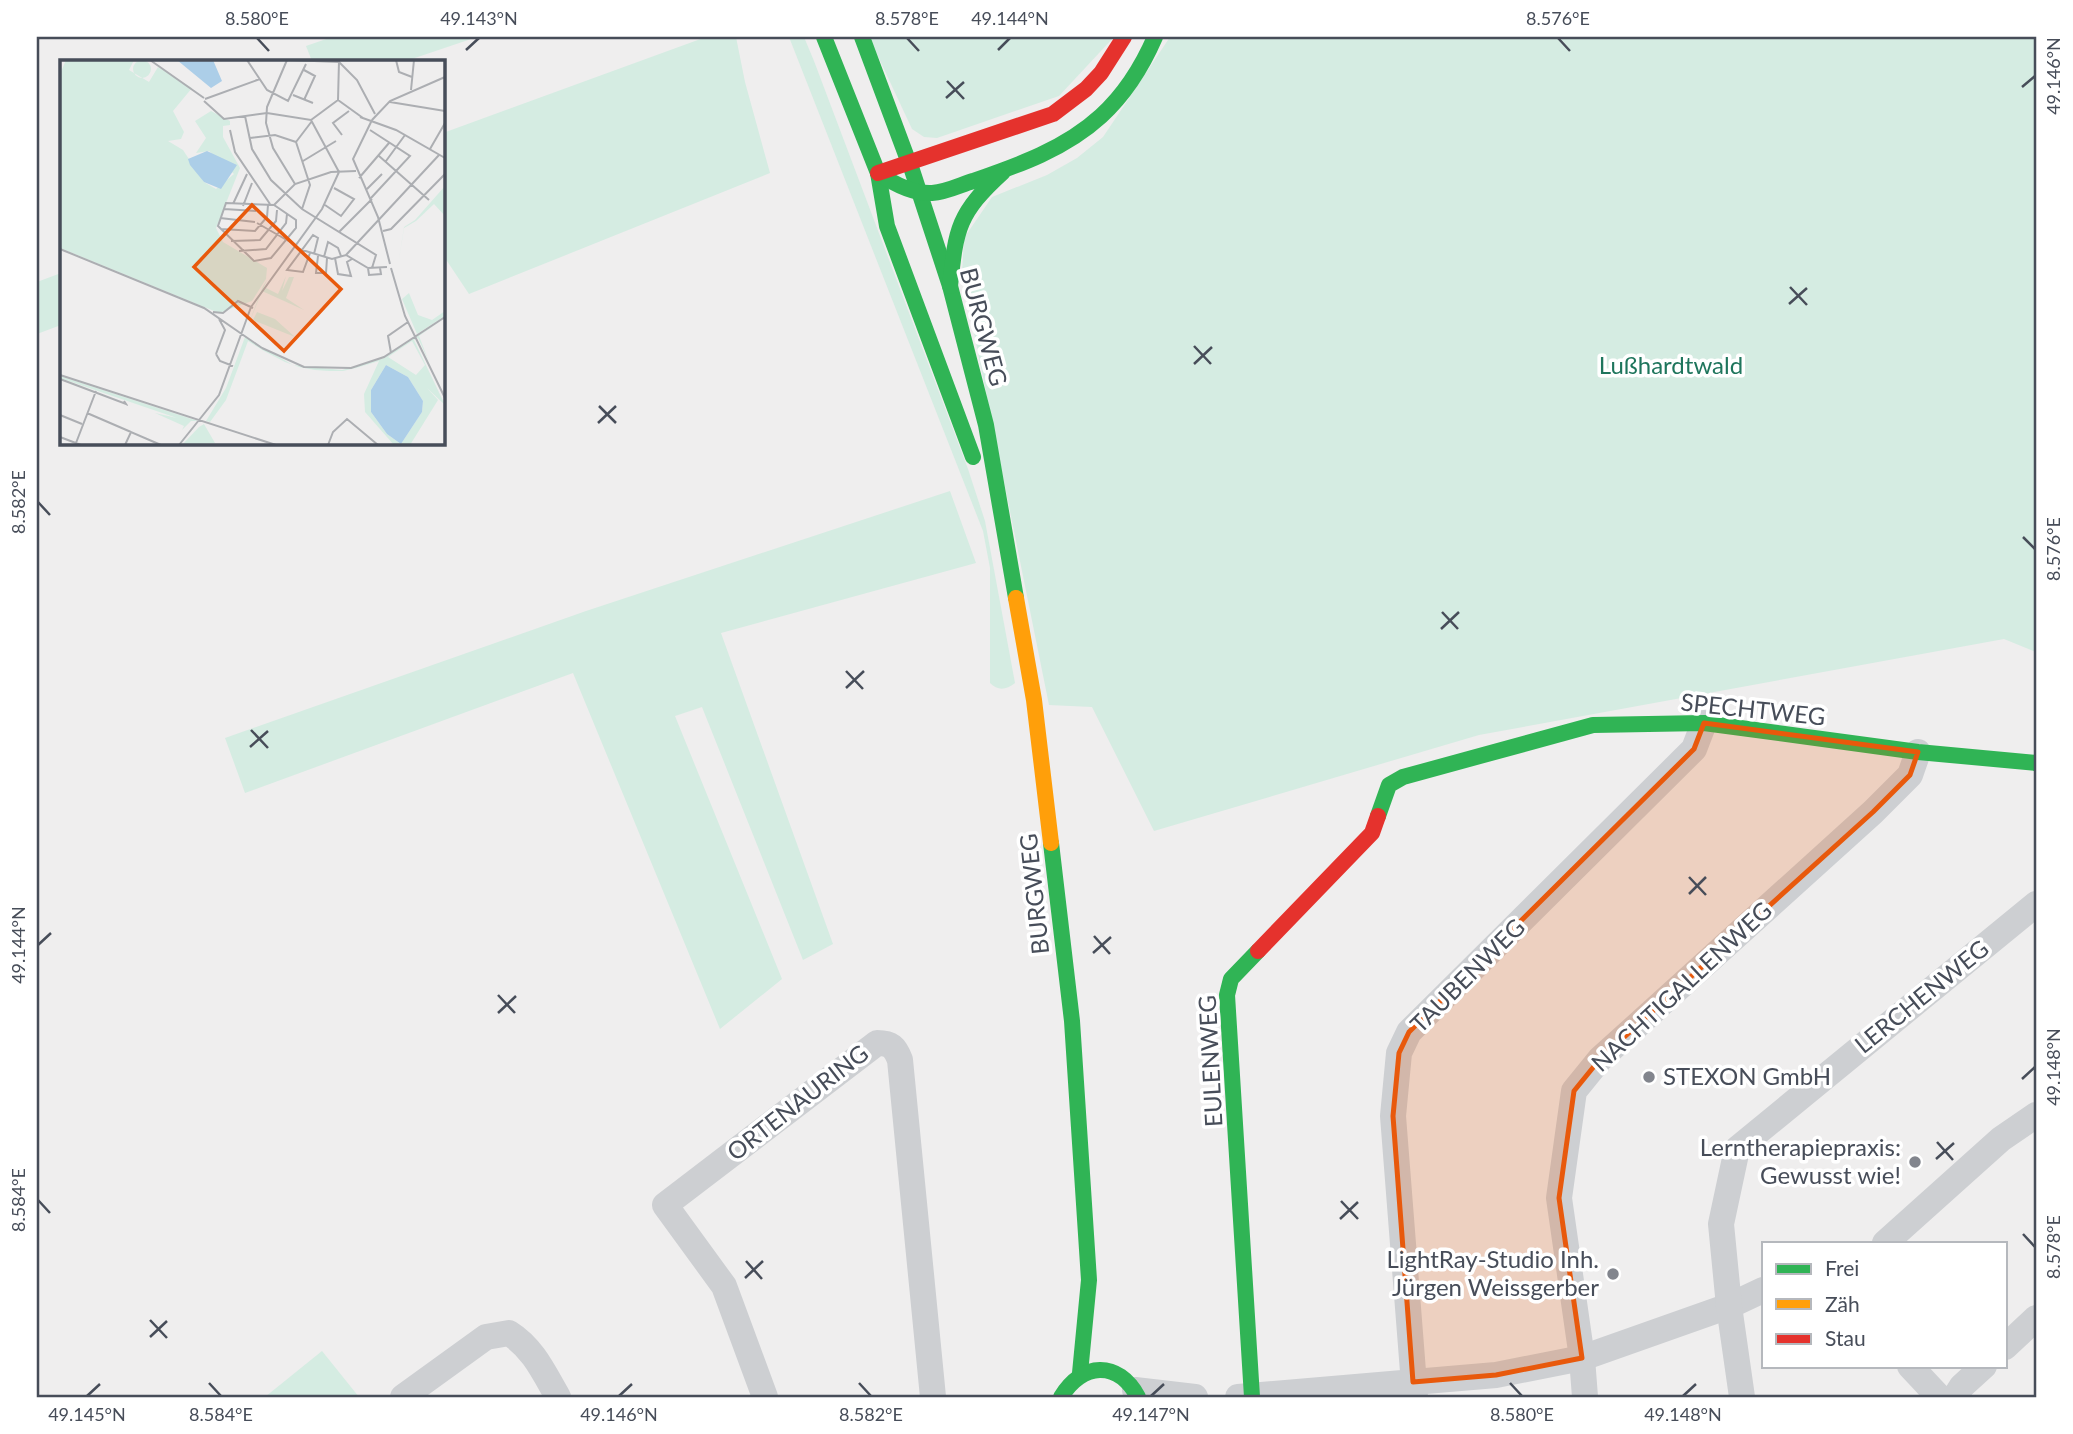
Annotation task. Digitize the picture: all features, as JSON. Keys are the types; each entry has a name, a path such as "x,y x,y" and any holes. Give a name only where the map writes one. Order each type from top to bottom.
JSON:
{"main road":[{"name":"BURGWEG","path":"824,37 878,173 887,226 971,454 998,506"},
{"name":"BURGWEG","path":"862,37 909,163 950,286 986,425 998,506 1010,559 1034,700 1053,842 1072,1021 1089,1280 1080,1373"},
{"path":"878,173 1053,114 1086,89 1101,73 1124,37"},
{"path":"878,173 888,181 933,193 1003,171 1055,148 1077,136 1128,88 1155,37"},
{"path":"950,286 955,239 962,220 974,200 1003,171"},
{"name":"SPECHTWEG","path":"1389,785 1403,777 1593,725 1704,723 1918,752 2036,763"},
{"name":"EULENWEG","path":"1247,1396 1227,995 1231,979 1373,833 1389,785"},
{"name":"BURGWEG","path":"1089,1280 1102,1327"},
{"path":"1109,1350 1130,1387"},
{"path":"1060,1397 1071,1380 1092,1369 1130,1387"}],"street":[{"name":"TAUBENWEG","path":"1414,1389 1393,1116 1399,1053 1409,1032 1695,749 1704,723"},
{"name":"NACHTIGALLENWEG","path":"1585,1397 1559,1198 1574,1091 1600,1059 1873,812 1910,775 1918,752"},
{"name":"LERCHENWEG","path":"1742,1397 1728,1306 1721,1224 1737,1149 2036,904"},
{"name":"ORTENAURING","path":"765,1397 724,1286 665,1205 877,1043 887,1043 895,1049 900,1060 933,1397"},
{"path":"1886,1242 2001,1139 2036,1115"},
{"path":"1247,1396 1414,1389 1582,1358 1728,1306 1762,1290"},
{"path":"2007,1345 2036,1318"},
{"path":"403,1397 486,1337 509,1333 523,1342 534,1356 558,1397"},
{"path":"1912,1368 1939,1397"},
{"path":"1955,1397 1962,1386 1982,1368"},
{"path":"1130,1387 1195,1397"}],"highlighted area":[{"path":"1704,723 1918,752 1910,775 1873,812 1600,1059 1574,1091 1559,1198 1582,1358 1496,1375 1413,1382 1393,1116 1399,1053 1409,1032 1694,749"}],"green space":[{"path":"332,37 477,37 409,60 312,60 306,46"},
{"path":"706,37 736,37 745,82 770,173 469,294 444,256 444,133"},
{"path":"789,37 804,37 814,61 968,469 985,521 1015,683 1005,688 990,683 990,568 983,531"},
{"path":"869,37 1114,37 1059,96 937,138 924,137 912,129"},
{"name":"Lußhardtwald","path":"1170,37 2036,37 2036,652 2004,639 1479,735 1154,831 1092,707 1049,705 962,273 964,238 992,197 1047,175 1077,158 1103,137"},
{"path":"60,273 60,325 37,334 37,282"},
{"path":"950,491 976,563 721,633 833,944 803,960 702,707 675,716 782,979 720,1029 573,673 245,793 225,738 586,611"},
{"path":"322,1351 359,1397 265,1397"}],"traffic: fast":[{"path":"824,37 878,173"},
{"path":"862,37 909,163"},
{"path":"878,173 904,188 932,193 953,188 1041,155 1087,128 1110,108 1132,80 1155,37"},
{"path":"910,164 950,286 986,425 1016,598"},
{"path":"950,286 954,249 962,223 977,199 1003,172"},
{"path":"878,173 887,226 973,457"},
{"path":"1378,816 1389,785 1403,777 1593,725 1704,723 1918,752 2036,763"},
{"path":"1051,843 1072,1021 1089,1280 1080,1373"},
{"path":"1252,1397 1227,995 1231,979 1258,951"},
{"path":"1061,1397 1079,1377 1100,1370 1120,1376 1138,1397"}],"traffic: slow":[{"path":"1016,598 1034,700 1051,843"}],"traffic: jam":[{"path":"878,173 1053,114 1086,89 1101,73 1124,37"},
{"path":"1258,951 1372,833 1378,816"}],"place":[{"name":"STEXON GmbH","path":"1649,1077"},
{"name":"Lerntherapiepraxis: Gewusst wie!","path":"1915,1162"},
{"name":"LightRay-Studio Inh. Jürgen Weissgerber","path":"1613,1274"}]}
